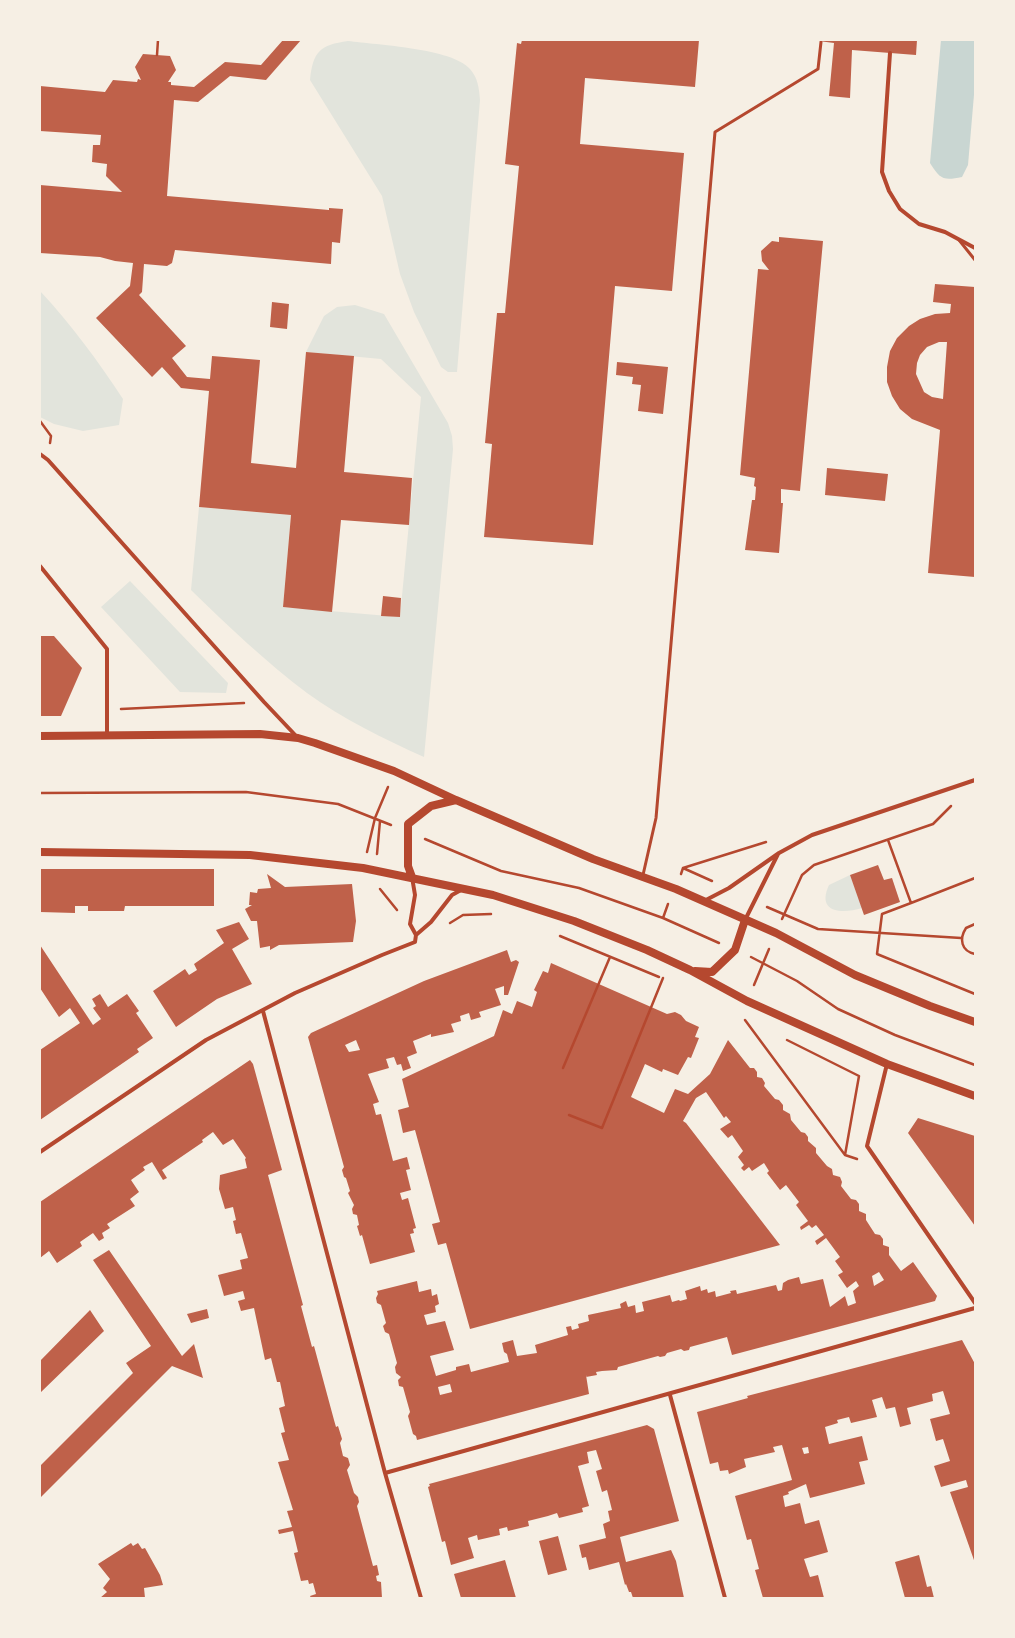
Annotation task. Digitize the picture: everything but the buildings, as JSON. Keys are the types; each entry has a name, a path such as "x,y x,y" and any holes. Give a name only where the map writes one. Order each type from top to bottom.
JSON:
{"main road":[{"path":"40,736 260,734 298,738 394,771 456,800 593,859 676,889 776,933 855,975 930,1006 975,1022"},
{"path":"412,877 408,866 408,824 431,806 456,800"},
{"path":"40,852 250,855 363,868 465,888 574,922 647,950 690,970 747,1001 886,1064 975,1096"},
{"path":"690,970 712,972 735,950 745,920"}],"street":[{"path":"890,54 882,172 889,191 900,209 919,224 945,232 975,248"},
{"path":"40,454 48,460 264,702 298,738"},
{"path":"40,566 107,649 107,735"},
{"path":"704,902 729,888 779,853 812,835 975,780"},
{"path":"745,920 779,853"},
{"path":"40,1152 206,1040 235,1023 263,1011 295,993 415,942 416,935 410,924 415,895 412,877"},
{"path":"416,935 431,922 452,895 465,888"},
{"path":"263,1011 385,1473 421,1598"},
{"path":"886,1064 867,1146 975,1303"},
{"path":"385,1473 975,1308"},
{"path":"670,1394 725,1598"}],"lane":[{"path":"642,876 656,818 715,132 818,69 821,42"},
{"path":"958,240 975,260"}],"path":[{"path":"156,55 158,40"},
{"path":"107,710 264,702"},
{"path":"363,868 375,818 394,771"},
{"path":"40,793 246,792 338,804 375,818 501,872 579,888 663,918 764,962 797,981 838,1008 895,1035 975,1065"},
{"path":"741,1014 802,875 814,865 933,824 949,806 956,804"},
{"path":"888,840 911,903"},
{"path":"683,868 769,841"},
{"path":"663,918 676,889 683,868"},
{"path":"683,868 729,888"},
{"path":"975,878 882,914 877,954 975,994"},
{"path":"754,901 818,929 961,938"},
{"path":"450,924 463,915 497,915"},
{"path":"975,924 966,928 961,938 967,951 975,954"},
{"path":"559,936 670,981"},
{"path":"563,1068 610,957"},
{"path":"569,1115 602,1128 663,978"},
{"path":"741,1014 752,1022"},
{"path":"741,1014 845,1156 881,1165"},
{"path":"785,1039 858,1076 845,1156"}],"shaded area":[{"path":"941,40 975,40 975,83 968,165 962,177 950,179 940,176 930,163"},
{"path":"348,41 395,46 447,56 461,62 470,69 473,72 479,87 480,100 457,372 448,372 441,367 414,312 400,274 382,196 310,80 313,62 320,51 324,47"},
{"path":"40,291 63,316 84,343 123,399 119,425 83,431 54,424 40,417"},
{"path":"355,305 384,314 448,423 452,436 453,449 424,757 364,728 307,693 277,669 191,590 199,507 291,515 283,607 400,617 421,397 381,359 306,352 324,316 337,307"},
{"path":"130,581 228,683 226,693 180,692 101,607"},
{"path":"850,875 862,908 839,911 828,906 826,894 829,885"}]}
